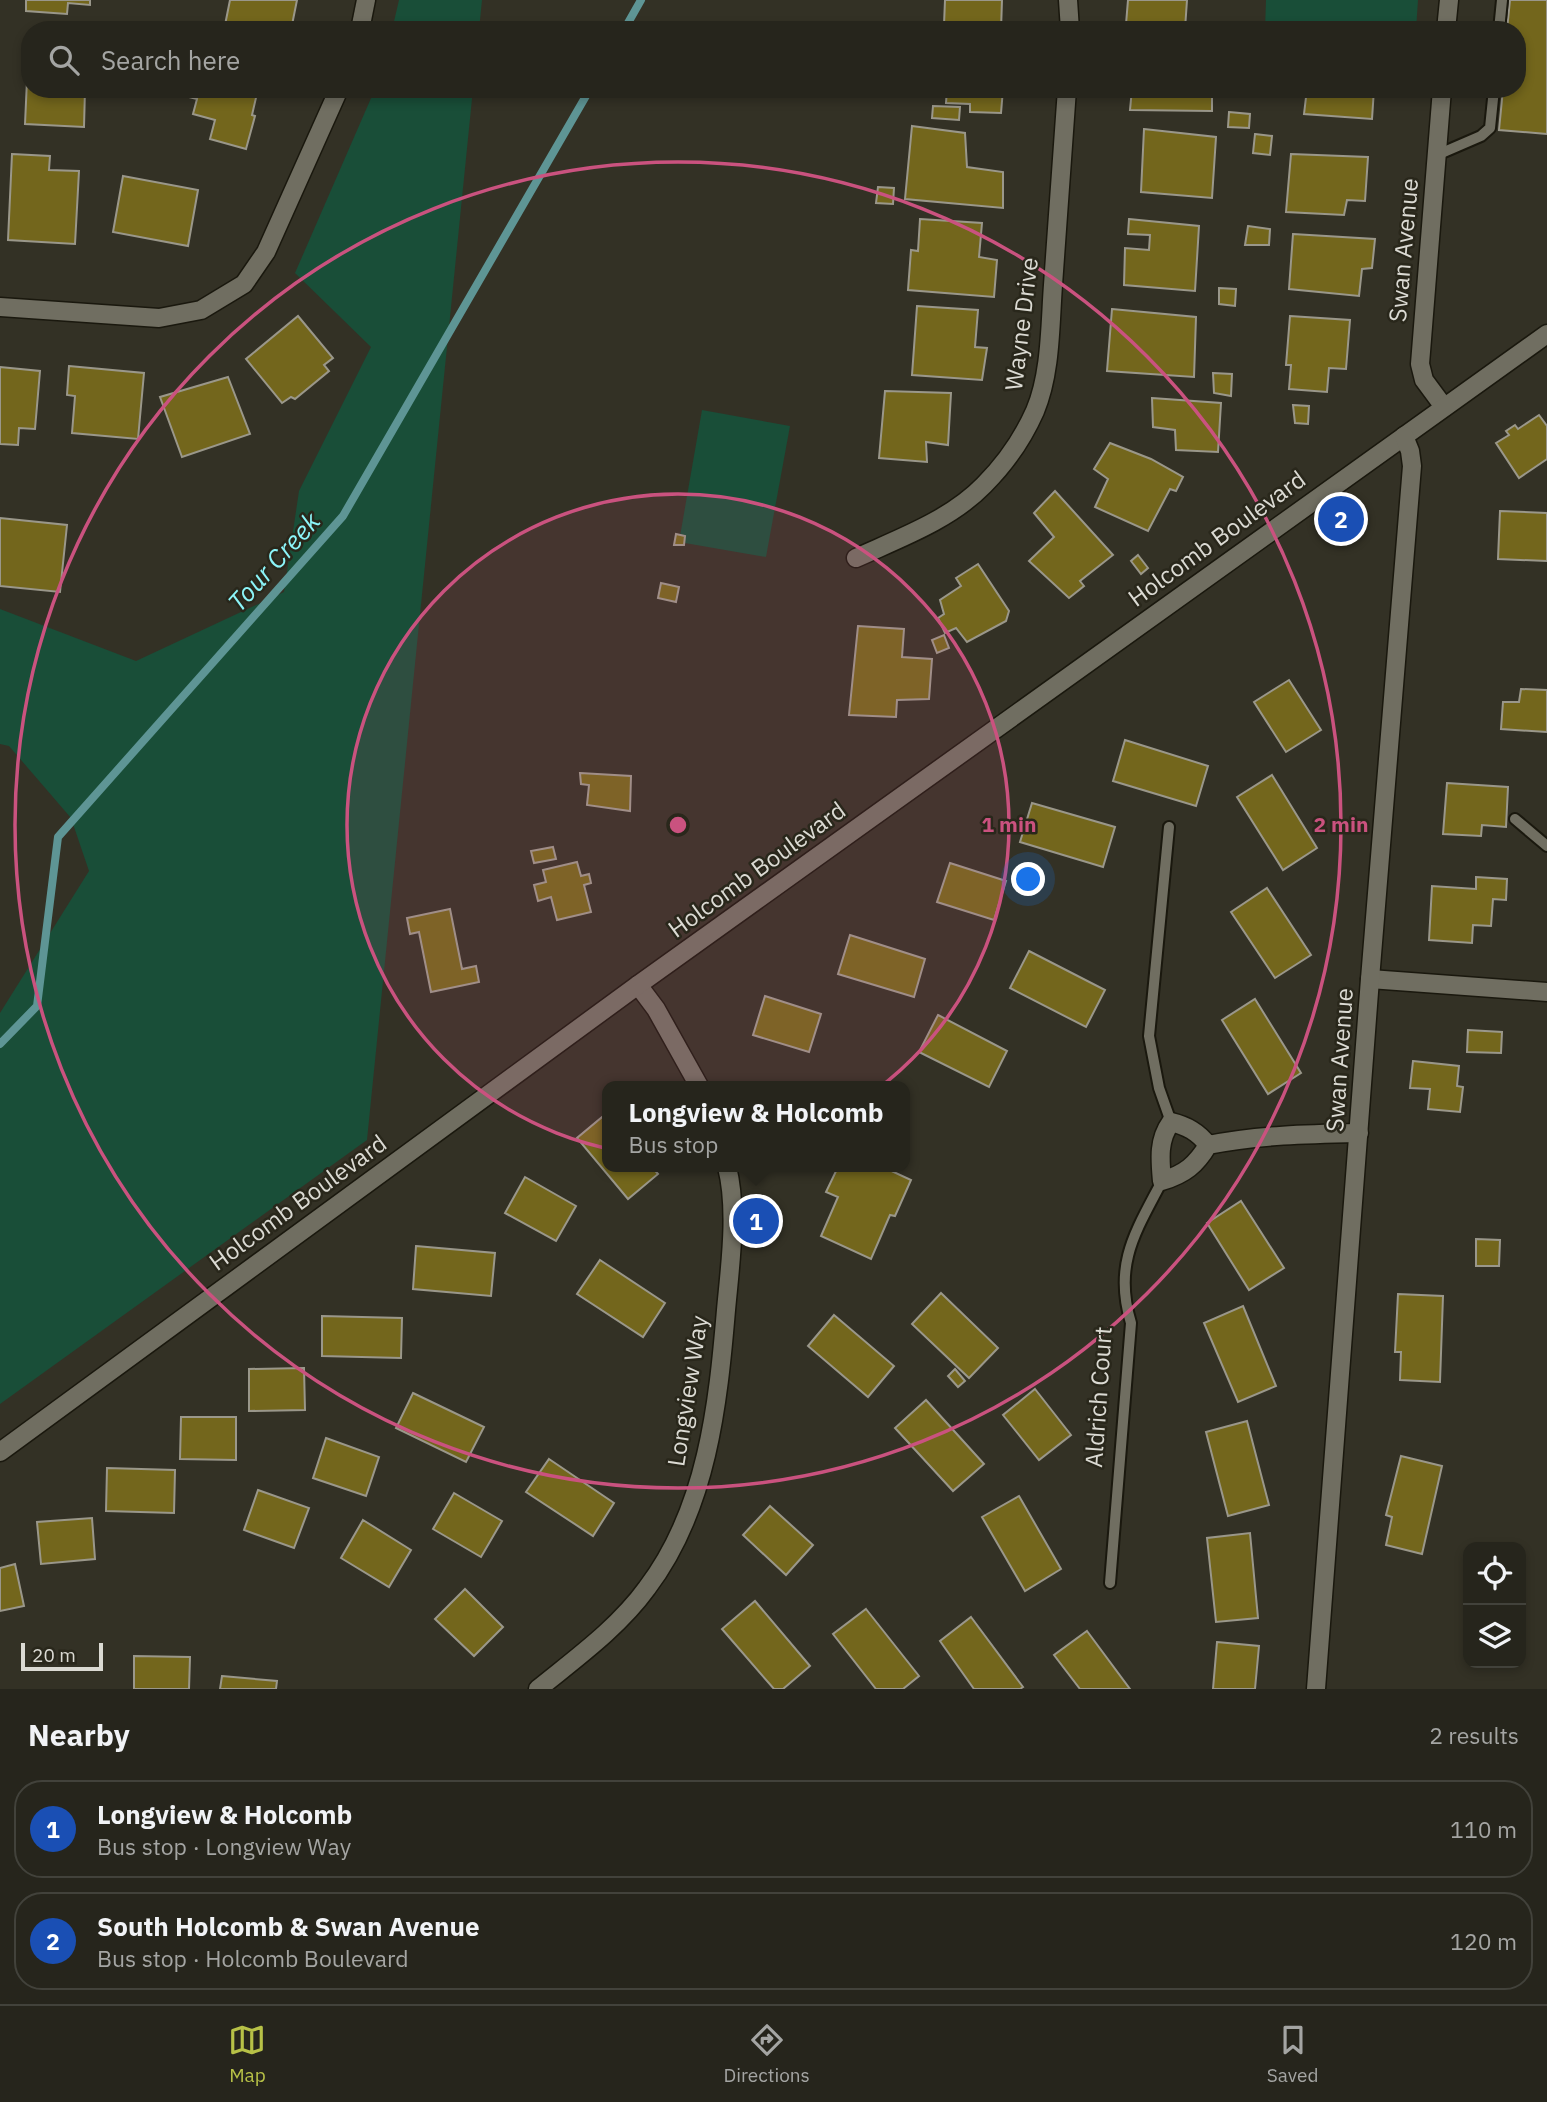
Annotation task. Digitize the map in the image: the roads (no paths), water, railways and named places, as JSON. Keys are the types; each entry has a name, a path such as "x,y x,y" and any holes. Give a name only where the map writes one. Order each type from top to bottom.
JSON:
{"street":[{"path":"362,21 366,0"},
{"path":"1068,0 1069,21"},
{"path":"1447,21 1449,0"},
{"path":"0,307 159,318 201,310 244,284 266,252 335,98"},
{"name":"Wayne Drive","path":"856,558 933,522 983,487 1008,456 1036,409 1045,375 1050,327 1066,98"},
{"name":"Swan Avenue","path":"1441,98 1420,364 1424,380 1444,407"},
{"name":"Holcomb Boulevard","path":"0,1452 638,985 1547,334"},
{"name":"Swan Avenue","path":"1316,1689 1412,466 1404,436"},
{"path":"1370,979 1547,992"},
{"path":"638,985 656,1009 696,1081"},
{"path":"1208,1146 1186,1126 1171,1122 1162,1134 1160,1156 1163,1181 1182,1175 1198,1161 1208,1146 1237,1139 1291,1134 1359,1133"},
{"name":"Longview Way","path":"538,1689 613,1627 648,1588 678,1540 698,1485 713,1422 721,1371 731,1213 727,1172"}],"lane":[{"path":"1500,21 1502,0"},
{"path":"1437,155 1481,136 1490,128 1493,98"},
{"path":"1515,819 1547,846"},
{"path":"1169,827 1149,1036 1159,1088 1171,1122"},
{"name":"Aldrich Court","path":"1110,1583 1131,1323 1123,1298 1125,1264 1133,1235 1163,1181"}],"waterway":[{"name":"Tour Creek","path":"629,21 641,0"},
{"name":"Tour Creek","path":"0,1044 37,1006 58,837 343,516 585,98"}],"place":[{"name":"South Holcomb & Swan Avenue","path":"1341,519"},
{"name":"Longview & Holcomb","path":"756,1221"}]}
